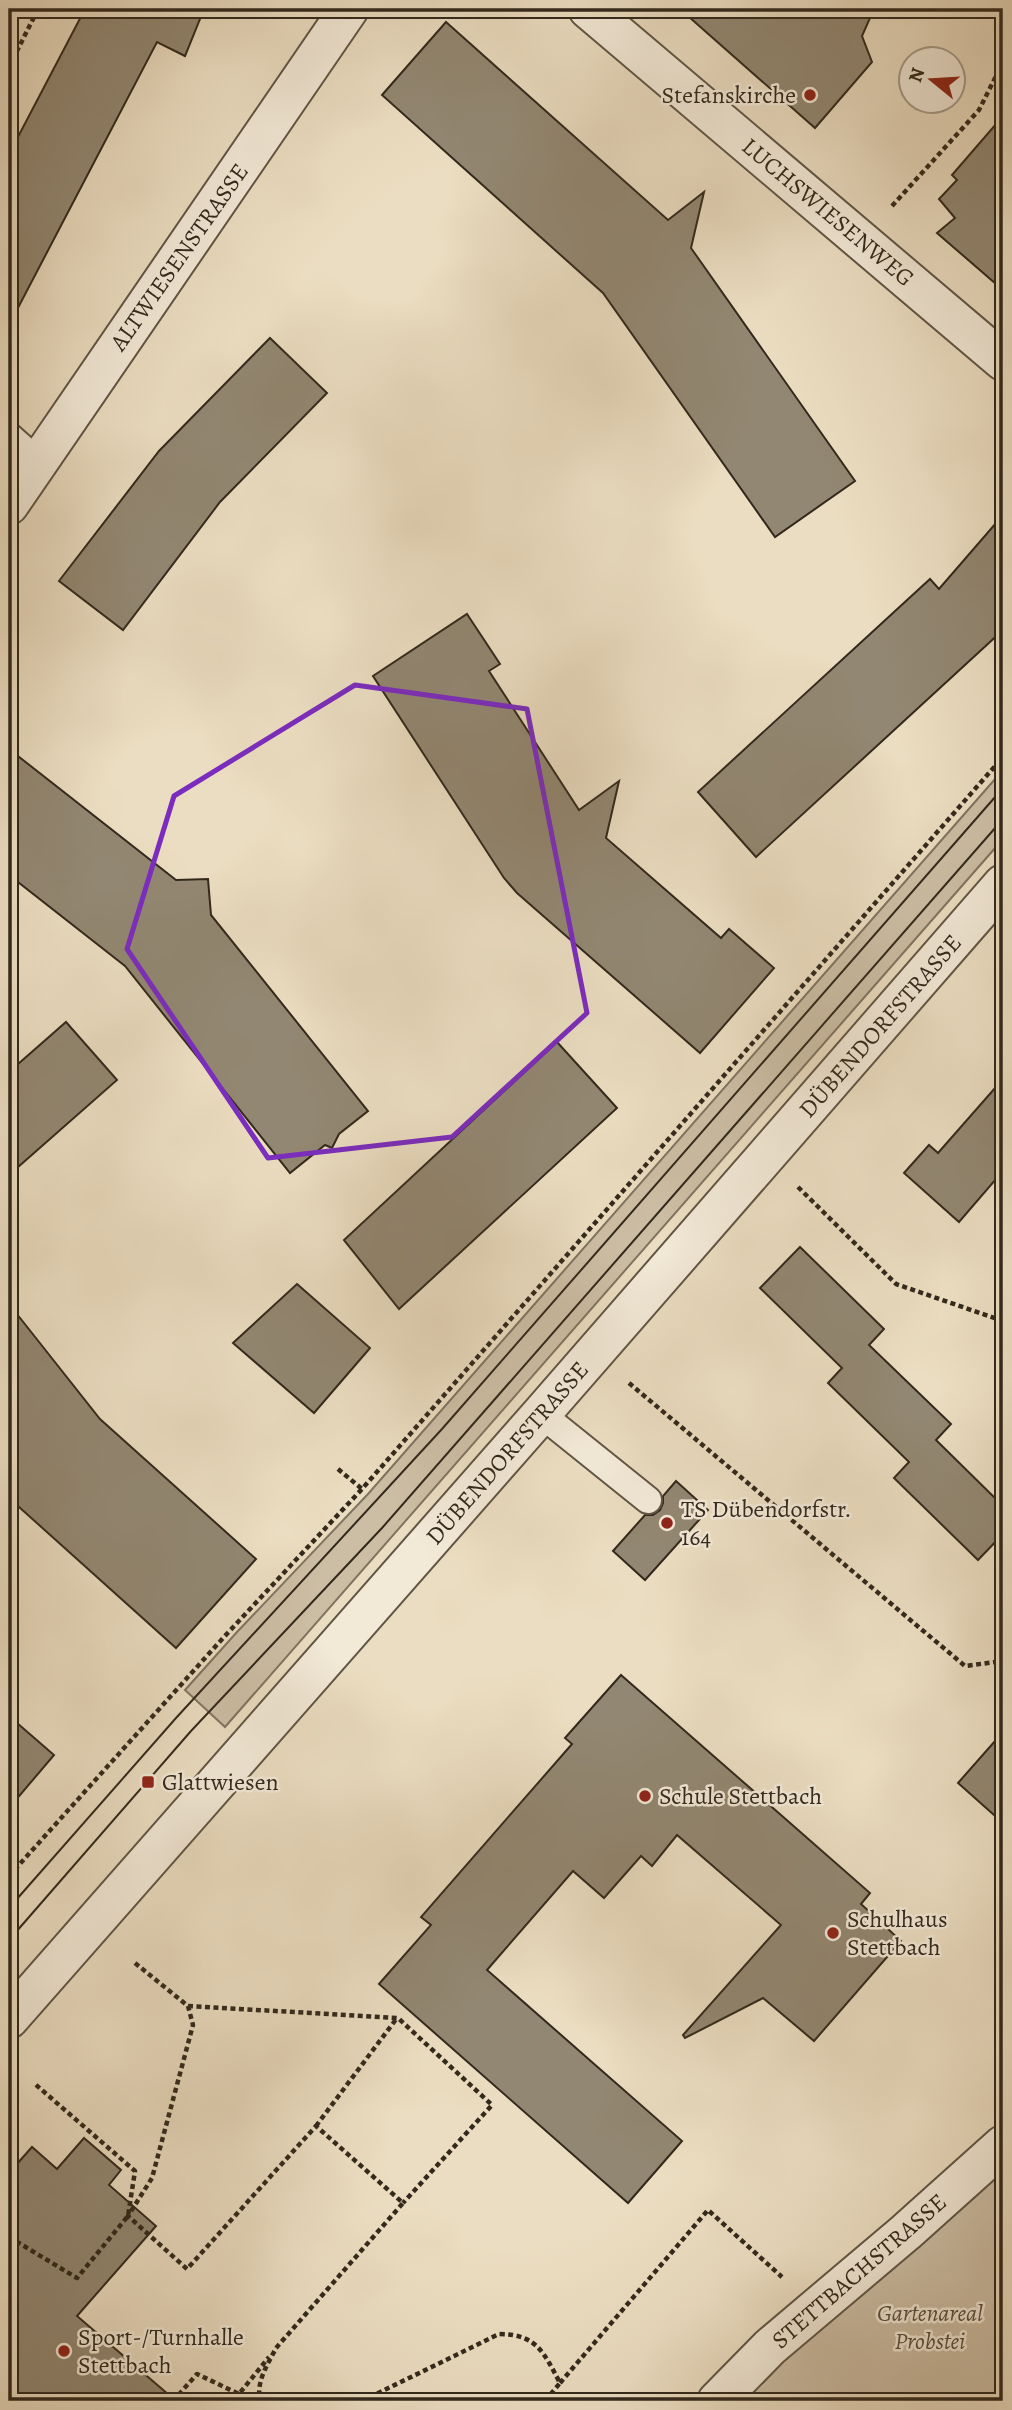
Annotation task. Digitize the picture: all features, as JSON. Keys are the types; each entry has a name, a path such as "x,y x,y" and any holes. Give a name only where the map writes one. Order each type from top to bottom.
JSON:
{"street":[{"name":"ALTWIESENSTRASSE","path":"9,505 349,9"},
{"name":"LUCHSWIESENWEG","path":"588,9 1003,361"},
{"name":"DÜBENDORFSTRASSE","path":"9,2019 541,1415 1003,884"},
{"name":"STETTBACHSTRASSE","path":"717,2401 770,2347 1003,2145"}],"lane":[{"path":"9,436 38,462"},
{"path":"541,1415 648,1500"}],"path":[{"path":"9,66 38,9"},
{"path":"860,240 979,110 1003,62"},
{"path":"9,1876 223,1638 362,1489 1003,757"},
{"path":"794,1184 896,1284 1003,1321"},
{"path":"623,1378 965,1666 1003,1661"},
{"path":"338,1469 362,1489"},
{"path":"135,1963 188,2006 398,2018 492,2105 276,2348 239,2394 197,2374 173,2401"},
{"path":"9,2237 77,2278 128,2216 152,2178 193,2025 188,2006"},
{"path":"128,2216 187,2269 316,2126 398,2018"},
{"path":"35,2084 135,2171 128,2216"},
{"path":"9,2100 16,2106"},
{"path":"316,2126 403,2203"},
{"path":"545,2401 708,2210 816,2308"},
{"path":"362,2401 499,2334 528,2338 544,2353 560,2383"},
{"path":"260,2401 261,2376 276,2348"}],"highlighted area":[{"path":"355,685 527,709 587,1013 452,1137 268,1158 127,949 174,796"}],"green space":[{"path":"1003,770 1003,839 225,1727 185,1690 368,1494"},
{"name":"Gartenareal Probstei","path":"1003,2169 1003,2401 740,2401 782,2358"}],"building":[{"path":"85,9 204,9 185,56 157,42 9,325 9,154"},
{"name":"Stefanskirche","path":"680,9 874,9 862,36 872,62 815,128"},
{"path":"446,22 668,220 704,192 691,248 855,481 775,537 603,293 382,95"},
{"path":"1003,116 1003,290 937,233 955,218 939,199 957,180 952,175"},
{"path":"270,338 327,393 220,502 123,630 59,581 159,451"},
{"path":"1003,515 1003,630 756,857 698,792 930,579 939,589"},
{"path":"467,614 500,664 489,671 579,810 619,781 606,838 721,938 729,929 774,968 700,1053 517,893 504,878 373,676"},
{"path":"9,749 176,880 208,879 211,915 368,1111 339,1134 332,1148 325,1145 290,1173 125,966 9,875"},
{"path":"66,1022 117,1080 9,1175 9,1072"},
{"path":"557,1042 617,1108 399,1309 344,1240"},
{"path":"1003,1079 1003,1171 959,1222 904,1173 929,1145 938,1153"},
{"path":"800,1247 884,1329 869,1345 951,1424 936,1440 1003,1506 1003,1534 978,1560 894,1478 909,1462 828,1383 842,1368 760,1288"},
{"path":"297,1284 370,1348 314,1413 233,1343"},
{"path":"9,1304 100,1419 256,1559 176,1648 9,1498"},
{"name":"TS Dübendorfstr. 164","path":"676,1481 708,1510 645,1580 613,1551 645,1515 653,1515 660,1510 663,1496"},
{"name":"Schulhaus Stettbach","path":"621,1675 870,1893 861,1904 901,1941 814,2041 763,1998 685,2038 683,2035 781,1925 677,1835 652,1866 641,1856 604,1898 573,1871 487,1970 682,2141 628,2203 379,1984 431,1925 421,1917 572,1744 565,1738"},
{"path":"9,1716 54,1755 9,1808"},
{"path":"1003,1732 1003,1823 958,1783"},
{"path":"84,2138 121,2170 109,2185 156,2226 77,2316 176,2401 9,2401 9,2173 32,2147 57,2169"}],"tram line":[{"path":"9,1908 176,1718 442,1429 1003,788"},
{"path":"9,1940 191,1731 382,1528 1003,819"}],"place":[{"name":"Stefanskirche","path":"810,95"},
{"name":"TS Dübendorfstr. 164","path":"667,1523"},
{"name":"Glattwiesen","path":"148,1782"},
{"name":"Schule Stettbach","path":"645,1796"},
{"name":"Schulhaus Stettbach","path":"833,1933"},
{"name":"Sport-/Turnhalle Stettbach","path":"64,2351"}]}
